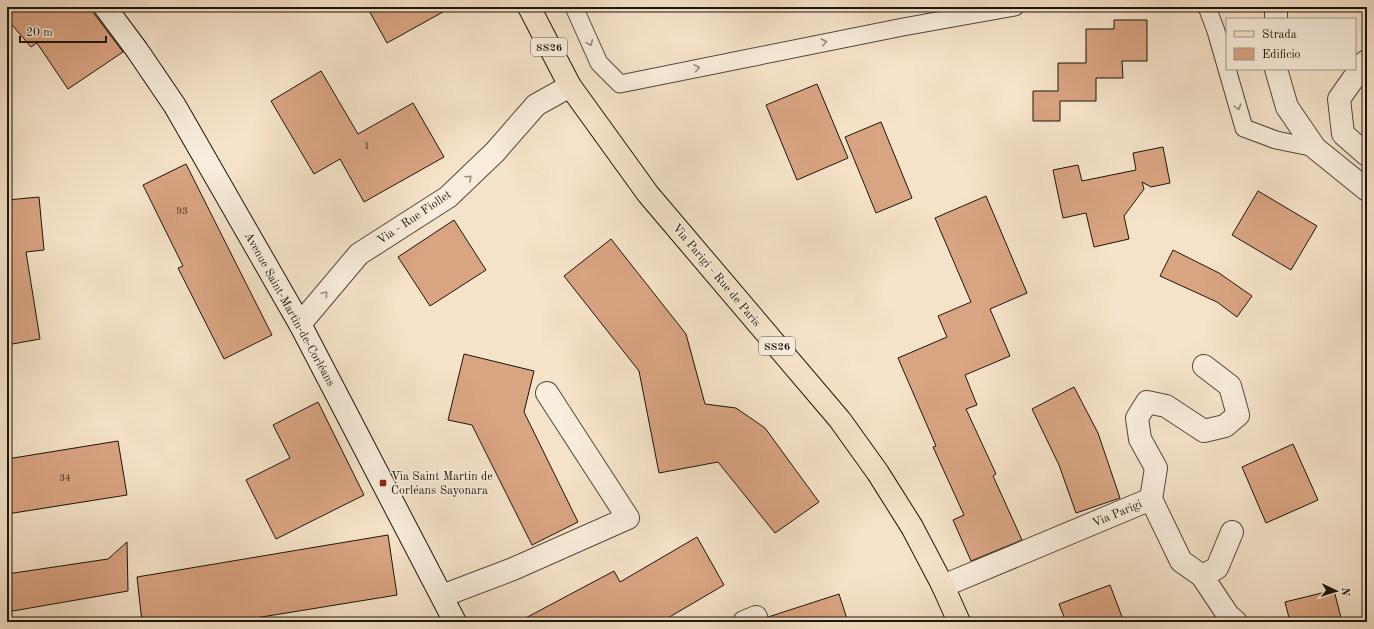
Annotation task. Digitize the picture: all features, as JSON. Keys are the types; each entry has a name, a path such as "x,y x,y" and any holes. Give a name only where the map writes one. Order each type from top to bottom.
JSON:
{"main road":[{"name":"Via Parigi - Rue de Paris","path":"529,7 570,86 648,194 840,420 878,473 912,527 943,586 959,622"}],"street":[{"name":"Avenue Saint-Martin-de-Corléans","path":"105,7 137,50 175,106 300,324 455,622"},
{"path":"1276,7 1276,18"},
{"path":"1367,61 1339,99 1343,134 1367,155"},
{"path":"1276,70 1287,107 1315,148 1367,190"},
{"name":"Via - Rue Fiollet","path":"300,324 359,254 448,197 495,152 536,105 570,86"},
{"name":"Via Parigi","path":"943,586 1150,499 1156,468 1140,440 1137,418 1147,402 1166,406 1204,431 1225,426 1238,414 1230,386 1204,366"},
{"path":"442,596 513,569 628,518 547,393"},
{"path":"1150,499 1181,561 1202,576 1228,615 1236,622"},
{"path":"1202,576 1217,568 1232,532"}],"lane":[{"path":"574,7 599,63 620,84 902,27 1015,7"},
{"path":"1208,7 1226,66"},
{"path":"1227,70 1244,128 1276,140 1315,148"}],"building":[{"path":"7,7 89,7 123,52 68,89 37,43 31,47 7,19"},
{"path":"367,7 452,7 387,43"},
{"path":"1114,20 1147,20 1147,61 1122,61 1123,78 1096,78 1096,101 1060,101 1060,121 1033,121 1033,91 1058,91 1058,63 1086,63 1086,29 1114,29"},
{"path":"321,71 358,134 413,103 444,157 364,202 340,159 314,174 271,101"},
{"path":"817,84 848,158 797,180 766,105"},
{"path":"881,122 912,198 876,213 845,137"},
{"path":"1163,147 1170,183 1151,187 1142,182 1144,189 1124,216 1129,239 1094,247 1086,213 1063,218 1053,170 1078,165 1082,181 1136,170 1133,153"},
{"path":"186,164 272,335 224,359 178,268 183,266 143,185"},
{"path":"1258,191 1317,226 1291,270 1232,235"},
{"path":"986,196 1027,293 990,309 1010,356 965,375 977,405 966,409 996,474 993,476 1022,540 971,561 953,520 964,515 933,447 936,446 898,358 947,337 938,316 971,302 935,218"},
{"path":"39,197 44,250 26,252 40,339 7,345 7,200"},
{"path":"454,220 486,270 430,306 398,257"},
{"path":"611,239 686,334 705,404 736,408 765,428 819,502 775,533 718,462 659,473 639,371 564,276"},
{"path":"1173,250 1219,273 1252,296 1237,317 1217,302 1160,276"},
{"path":"464,354 534,371 524,412 578,522 532,545 472,425 448,420"},
{"path":"1074,387 1098,433 1120,498 1076,513 1059,465 1032,409"},
{"path":"318,402 364,495 276,539 246,480 290,458 273,425"},
{"path":"118,441 127,495 7,514 7,459"},
{"path":"1293,444 1318,500 1266,523 1242,467"},
{"path":"388,535 397,595 231,622 142,622 137,577"},
{"path":"697,537 724,585 661,622 518,622 614,571 620,582"},
{"path":"127,542 128,591 7,612 7,574 108,559"},
{"path":"1110,585 1124,622 1066,622 1059,604"},
{"path":"1334,590 1342,622 1290,622 1285,602"},
{"path":"839,594 848,622 768,622 768,617"}],"place":[{"name":"Via Saint Martin de Corléans Sayonara","path":"383,483"}]}
